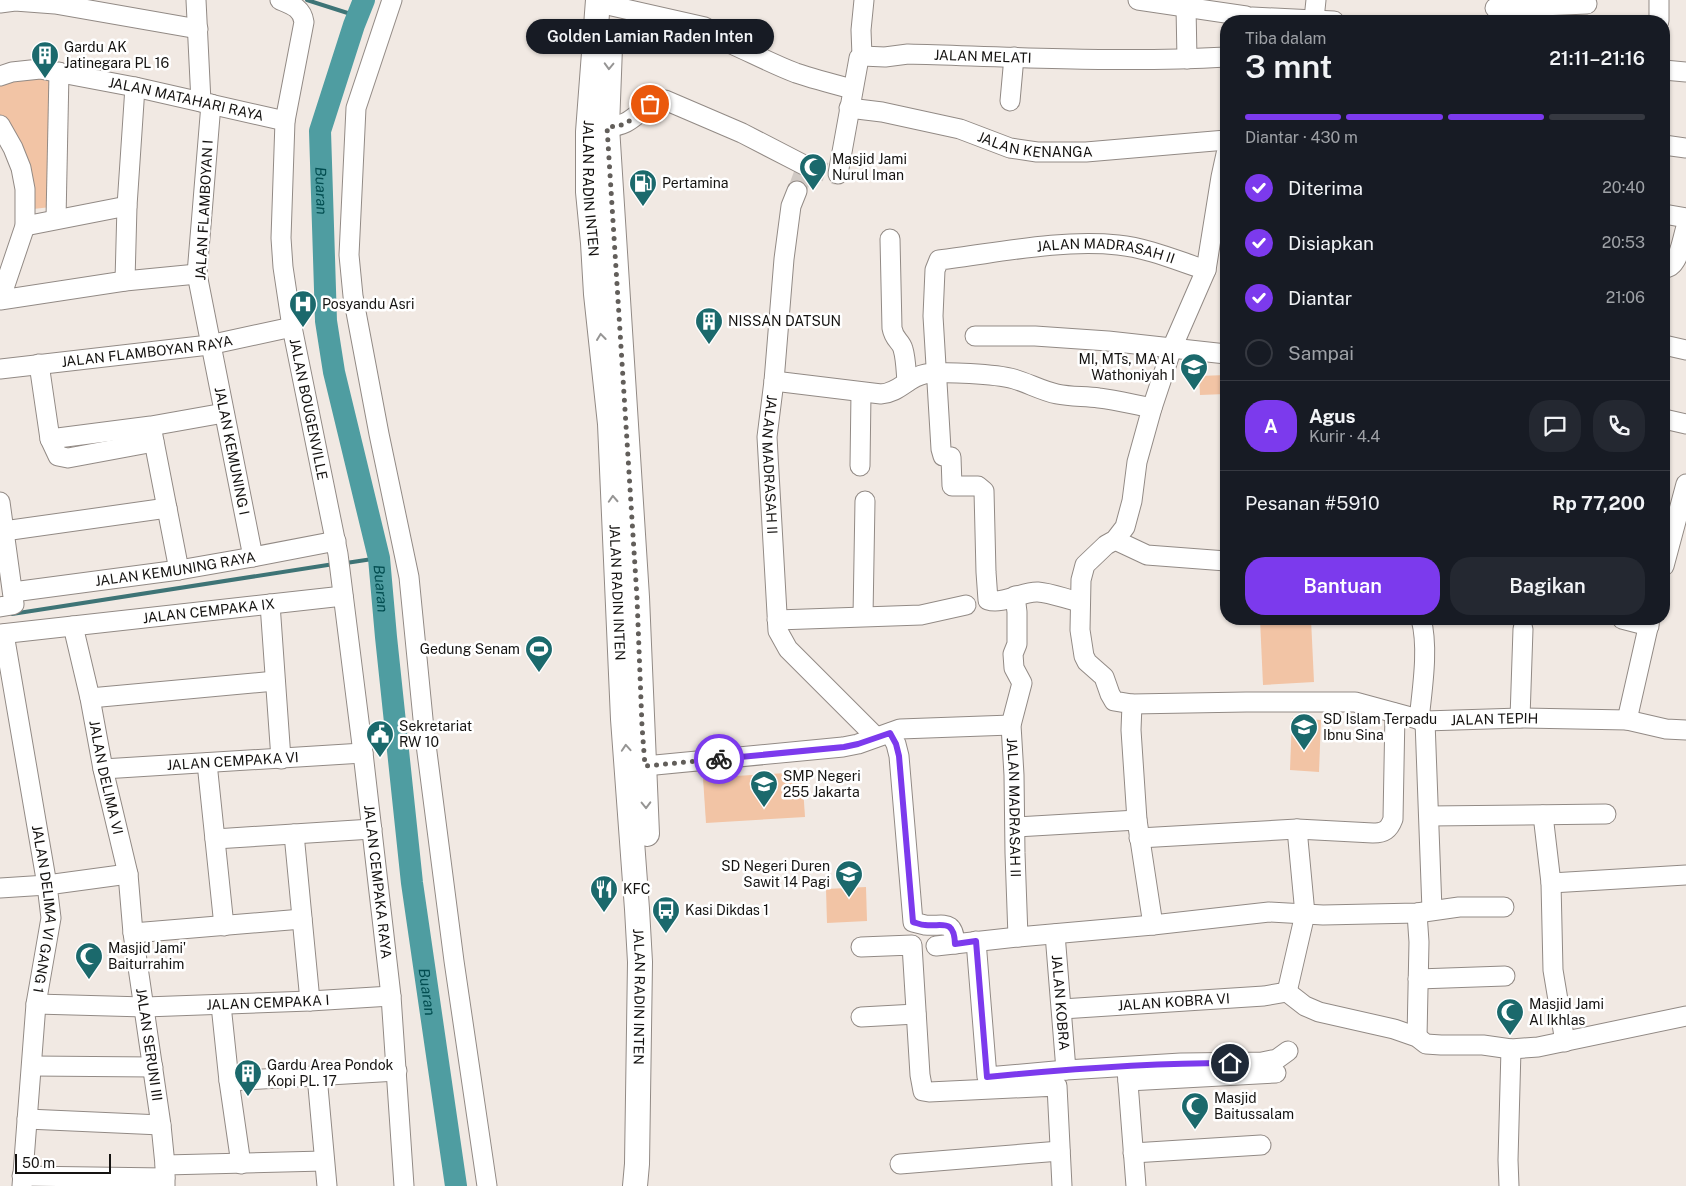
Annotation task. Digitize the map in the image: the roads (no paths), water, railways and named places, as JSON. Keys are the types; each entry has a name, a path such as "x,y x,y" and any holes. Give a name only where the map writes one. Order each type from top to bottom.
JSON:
{"main road":[{"name":"JALAN RADIN INTEN","path":"608,2 607,127 628,599 623,718 640,962 637,1164 635,1186"},
{"name":"JALAN RADIN INTEN","path":"608,2 588,132 588,192 596,294 645,766 654,960 649,1186"}],"street":[{"path":"2,2 54,2 110,7 198,29 196,0"},
{"name":"JALAN BOUGENVILLE","path":"280,0 300,10 303,14 304,22 285,121 281,238 283,267 292,327 337,547 342,587"},
{"path":"392,0 356,108 349,255 353,296 379,434 410,577 428,758 454,962 487,1186"},
{"path":"838,174 852,88 859,58 862,56 861,30 864,0"},
{"path":"1138,0 1186,7 1226,6 1244,15"},
{"path":"1314,15 1316,0"},
{"path":"1659,0 1659,15"},
{"path":"608,2 707,31 794,72 852,88"},
{"path":"1186,7 1187,59"},
{"path":"1495,10 1587,8"},
{"name":"JALAN FLAMBOYAN I","path":"198,29 206,103 197,274 210,345"},
{"name":"JALAN MELATI","path":"862,56 885,57 908,54 1187,59 1220,56"},
{"path":"1010,102 1014,57"},
{"name":"JALAN MATAHARI RAYA","path":"0,76 28,69 59,72 285,121"},
{"path":"1670,71 1686,72"},
{"path":"56,219 59,72"},
{"path":"125,282 127,206 135,87"},
{"path":"607,127 626,124 632,121 646,106 665,100 742,133 806,166"},
{"name":"JALAN KENANGA","path":"849,108 882,112 960,129 1010,148 1037,152 1086,152 1220,141"},
{"path":"0,125 6,149 21,168 25,189 25,226 0,300 197,274"},
{"path":"1670,146 1686,148"},
{"name":"JALAN MADRASAH II","path":"797,191 791,206 784,260 774,381 767,438 778,631 788,649 883,735"},
{"path":"1153,926 1138,829 1131,730 1132,704 1114,701 1102,674 1087,662 1084,656 1080,630 1081,580 1085,566 1106,545 1115,540 1125,527 1132,501 1137,462 1152,408 1172,348 1206,270 1218,251 1220,202"},
{"path":"25,226 127,206"},
{"path":"1670,215 1686,218"},
{"path":"1670,267 1675,263 1686,227"},
{"path":"890,239 892,328 894,337 903,349 907,382"},
{"name":"JALAN MADRASAH II","path":"937,374 934,316 935,270 939,260 1062,244 1118,245 1144,250 1206,270"},
{"name":"JALAN FLAMBOYAN RAYA","path":"0,369 210,345 292,327"},
{"path":"975,336 1035,336 1108,341 1220,353"},
{"name":"JALAN KEMUNING I","path":"210,345 253,557"},
{"path":"1670,347 1686,350"},
{"path":"39,364 50,440 153,434 224,413"},
{"path":"774,381 861,393 889,394 898,390 907,382 926,374 963,374 1011,378 1057,394 1101,398 1152,408"},
{"path":"937,374 941,449 943,456 951,457 951,484 953,487 978,486 984,491 988,600 992,601 1038,592 1080,602"},
{"path":"860,466 861,393"},
{"path":"1670,420 1686,424"},
{"path":"153,434 179,570"},
{"path":"1670,533 1686,484"},
{"path":"863,616 865,501"},
{"path":"0,502 14,604 0,607"},
{"path":"4,531 167,508"},
{"path":"1115,540 1147,555 1220,561"},
{"name":"JALAN KEMUNING RAYA","path":"12,592 179,570 253,557 337,547"},
{"name":"JALAN CEMPAKA IX","path":"73,626 270,604 342,587"},
{"name":"JALAN CEMPAKA RAYA","path":"342,587 391,996 404,1186"},
{"path":"1011,725 1022,683 1014,668 1013,654 1017,644 1015,596"},
{"path":"270,604 281,758"},
{"path":"777,620 920,615 966,605"},
{"path":"1417,1037 1419,934 1424,912 1429,816 1422,720 1423,625"},
{"path":"1627,720 1649,625"},
{"path":"2,634 73,626"},
{"name":"JALAN DELIMA VI","path":"73,626 90,698 103,769 128,874"},
{"path":"1520,718 1523,629"},
{"name":"JALAN DELIMA VI GANG 1","path":"2,634 47,885 51,918 36,1004 22,1181"},
{"path":"90,698 275,681"},
{"name":"JALAN TEPIH","path":"1132,704 1355,702 1422,720 1520,718 1627,720 1686,730"},
{"path":"1016,827 1297,829 1373,833 1385,831 1390,828 1393,819 1395,713"},
{"name":"JALAN MADRASAH II","path":"645,766 844,747 900,729 1011,725 1016,827 1018,937"},
{"path":"883,735 896,744 899,756 913,922 926,925 944,924 950,927 955,933 955,944"},
{"name":"JALAN CEMPAKA VI","path":"103,769 363,753"},
{"path":"207,763 224,926"},
{"path":"1429,816 1606,814"},
{"path":"1543,815 1551,883 1553,970 1565,1042"},
{"path":"215,839 372,829"},
{"path":"1297,829 1305,914 1287,992 1305,1006 1319,1012 1366,1022 1417,1037 1426,1044 1483,1045 1511,1049 1565,1042 1686,1016"},
{"path":"294,834 310,1001"},
{"path":"0,888 47,885 128,874"},
{"name":"JALAN SERUNI III","path":"128,874 133,933 161,1125 165,1176"},
{"path":"1551,883 1686,875"},
{"path":"936,946 1153,926 1269,912 1305,914 1424,912 1459,907 1504,907"},
{"path":"133,933 302,920"},
{"name":"JALAN KOBRA","path":"1055,934 1062,1009 1061,1078 1127,1074"},
{"path":"976,941 987,1077 1061,1078"},
{"path":"861,947 912,945 916,1014 925,1089 1061,1078"},
{"path":"1418,979 1505,976"},
{"name":"JALAN KOBRA VI","path":"1062,1009 1264,996 1287,992"},
{"name":"JALAN CEMPAKA I","path":"36,1004 145,1007 391,996"},
{"path":"221,1005 228,1081 241,1164"},
{"path":"862,1017 916,1014"},
{"path":"1509,1186 1511,1049"},
{"path":"1127,1074 1181,1063 1262,1062 1277,1059 1288,1051"},
{"path":"32,1066 153,1067"},
{"path":"228,1081 397,1071"},
{"path":"1127,1074 1276,1073"},
{"path":"1127,1074 1136,1186"},
{"path":"317,1076 327,1186"},
{"path":"1061,1078 1060,1151 1062,1186"},
{"path":"27,1119 161,1125"},
{"path":"1133,1153 1262,1145"},
{"path":"900,1164 1060,1151"},
{"path":"22,1181 88,1181 165,1176 241,1164 324,1161"}],"waterway":[{"path":"307,0 357,16"},
{"name":"Buaran","path":"364,0 354,25 320,131 326,321 334,372 379,558 412,883 456,1186"},
{"path":"346,563 379,558"},
{"path":"12,614 334,564"}],"tunnel":[{"path":"797,191 806,166 835,175 838,174"}],"place":[{"name":"Gardu AK Jatinegara PL 16","path":"45,79"},
{"name":"Golden Lamian Raden Inten","path":"650,104"},
{"name":"Masjid Jami Nurul Iman","path":"813,191"},
{"name":"Pertamina","path":"643,207"},
{"name":"Posyandu Asri","path":"303,328"},
{"name":"NISSAN DATSUN","path":"709,345"},
{"name":"MI, MTs, MA Al Wathoniyah I","path":"1194,391"},
{"name":"Gedung Senam","path":"539,673"},
{"name":"SD Islam Terpadu Ibnu Sina","path":"1304,751"},
{"name":"Sekretariat RW 10","path":"380,758"},
{"name":"SMP Negeri 255 Jakarta","path":"764,808"},
{"name":"SD Negeri Duren Sawit 14 Pagi","path":"849,898"},
{"name":"KFC","path":"604,913"},
{"name":"Kasi Dikdas 1","path":"666,934"},
{"name":"Masjid Jami' Baiturrahim","path":"89,980"},
{"name":"Masjid Jami Al Ikhlas","path":"1510,1036"},
{"name":"Gardu Area Pondok Kopi PL. 17","path":"248,1097"},
{"name":"Masjid Baitussalam","path":"1195,1130"}]}
